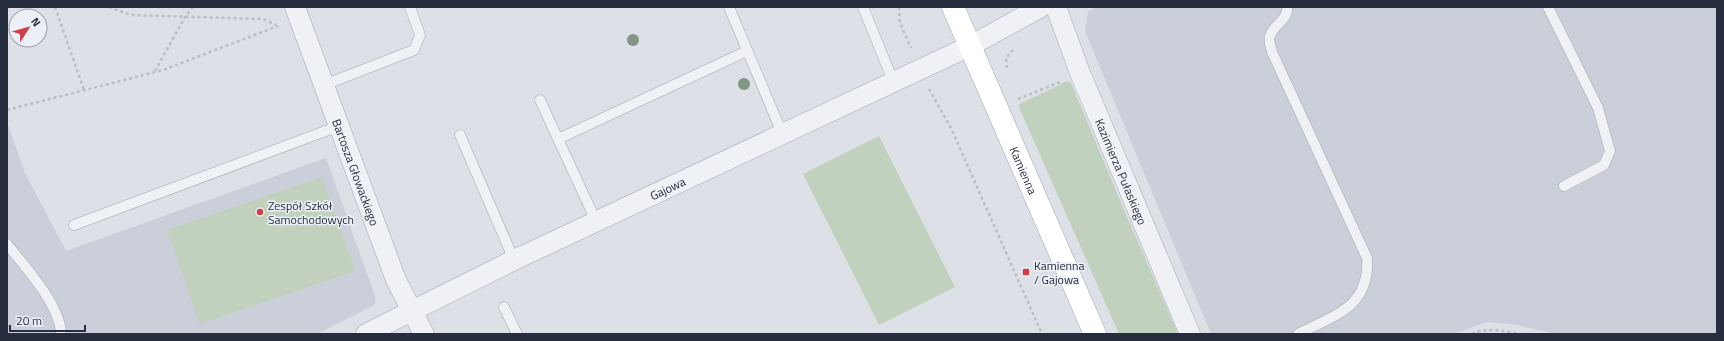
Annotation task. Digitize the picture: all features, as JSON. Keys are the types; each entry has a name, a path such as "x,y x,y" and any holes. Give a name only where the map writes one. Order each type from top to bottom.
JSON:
{"main road":[{"name":"Kamienna","path":"953,7 1095,334"}],"street":[{"name":"Bartosza Głowackiego","path":"295,7 396,280 424,334"},
{"name":"Gajowa","path":"366,334 514,260 970,46 1040,7"},
{"name":"Kazimierza Pułaskiego","path":"1056,7 1080,73 1190,334"}],"lane":[{"path":"324,85 414,50 420,35 410,7"},
{"path":"729,7 782,133"},
{"path":"864,7 893,81"},
{"path":"1287,7 1288,9 1284,18 1275,27 1269,37 1272,52 1367,258 1368,273 1363,289 1355,301 1341,312 1298,334"},
{"path":"1548,7 1598,108 1610,151 1604,165 1564,186"},
{"path":"558,138 747,51"},
{"path":"540,100 596,221"},
{"path":"74,225 339,126"},
{"path":"460,134 514,260"},
{"path":"7,244 57,314 61,334"},
{"path":"504,307 517,334"}],"path":[{"path":"55,7 84,90"},
{"path":"7,110 155,72 279,26 263,18 185,18 132,15 109,7"},
{"path":"155,72 185,18 193,7"},
{"path":"899,7 900,23 913,53"},
{"path":"1008,70 1006,58 1021,39 1014,22"},
{"path":"927,84 951,128 1042,334"},
{"path":"1016,92 1019,98"},
{"path":"1472,334 1479,331 1519,334"}],"shaded area":[{"path":"1096,7 1717,7 1717,334 1557,334 1511,324 1486,322 1454,334 1211,334 1085,31 1088,12"},
{"name":"Zespół Szkół Samochodowych","path":"7,122 25,173 66,251 326,158 376,299 374,305 317,334 7,334"}],"green space":[{"path":"1067,81 1071,83 1178,334 1119,334 1018,105"},
{"path":"879,136 955,287 879,325 803,174"},
{"path":"322,177 355,271 200,324 167,230"}],"place":[{"name":"Zespół Szkół Samochodowych","path":"260,212"},
{"name":"Kamienna / Gajowa","path":"1026,272"}]}
